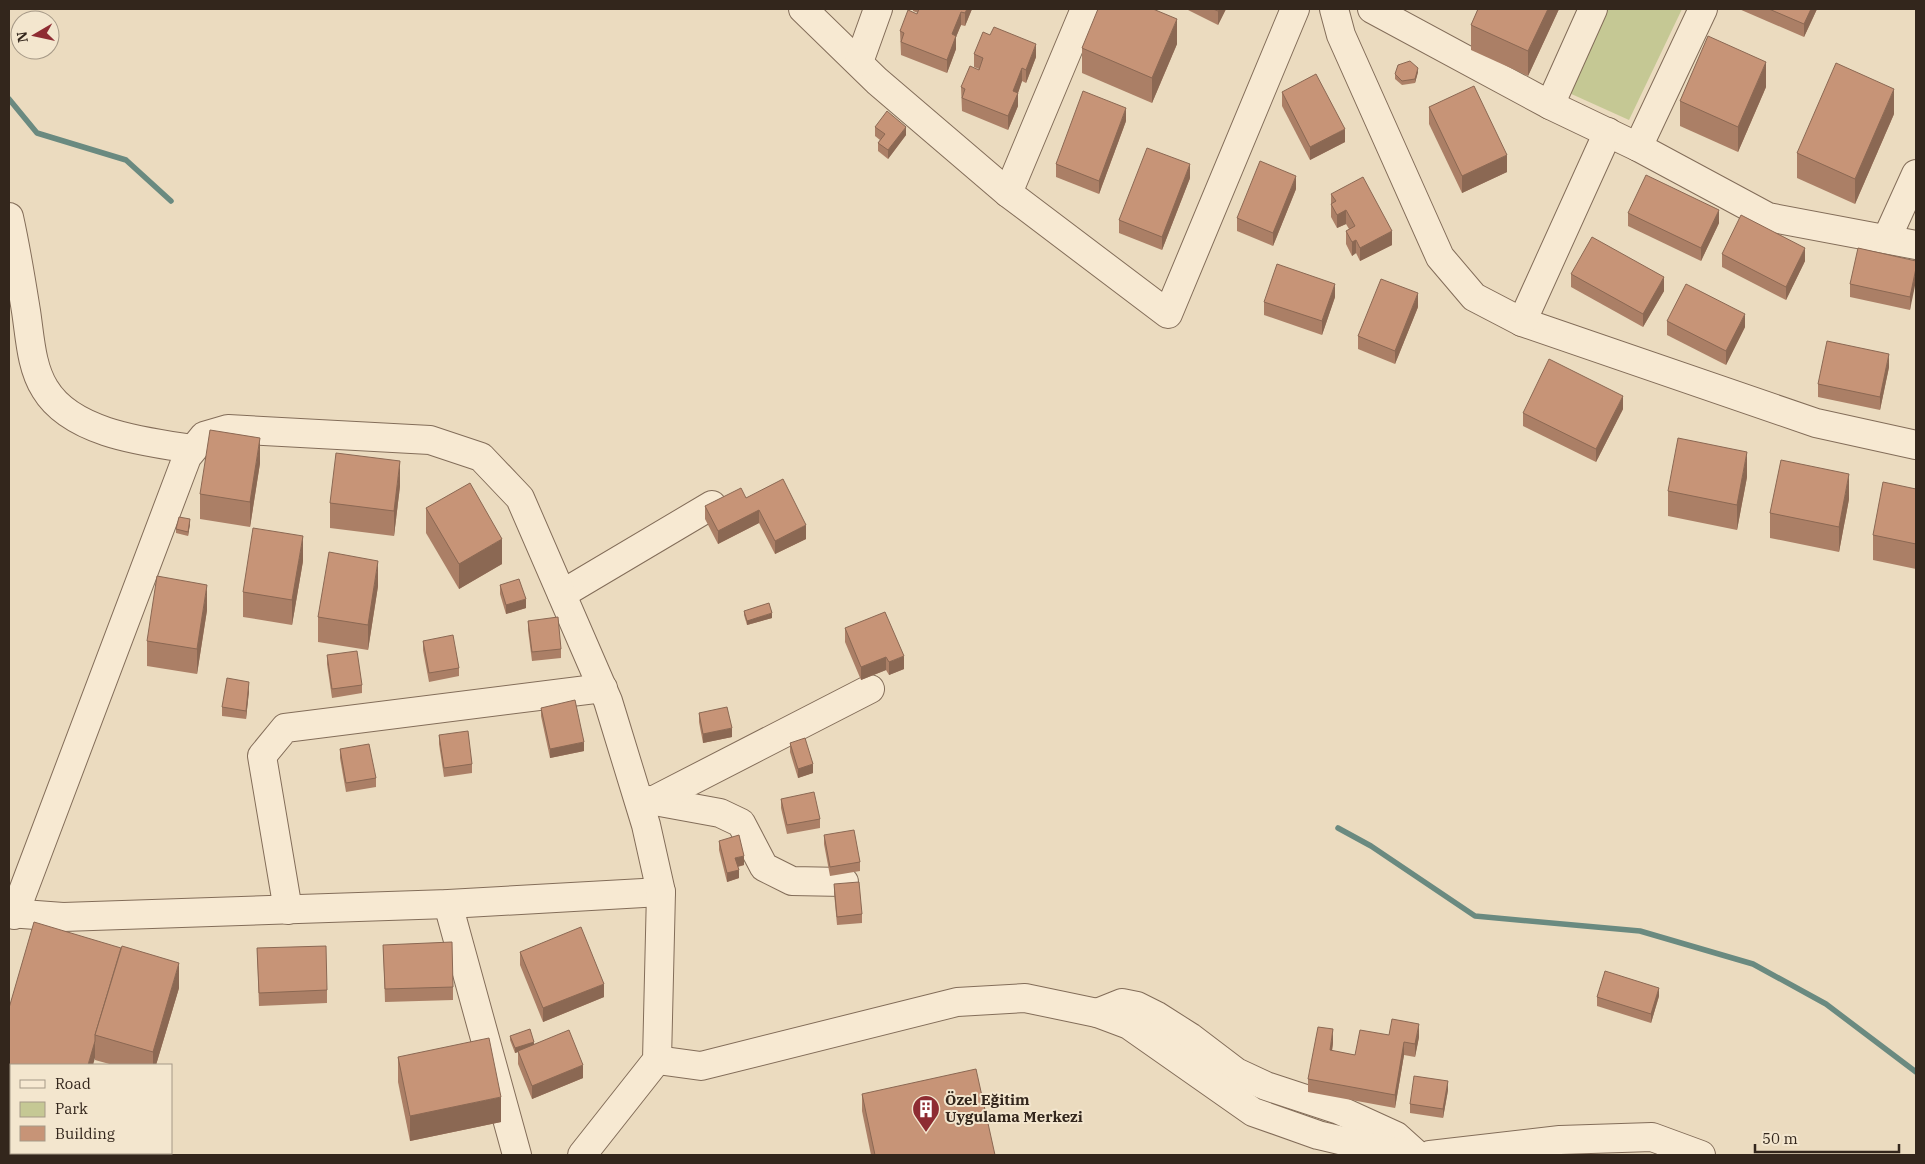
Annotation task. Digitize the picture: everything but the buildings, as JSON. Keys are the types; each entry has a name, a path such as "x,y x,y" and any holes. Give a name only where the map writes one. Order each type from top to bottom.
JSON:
{"street":[{"path":"803,9 860,62 877,81 1008,192 1168,314 1294,9"},
{"path":"860,62 878,9"},
{"path":"1008,192 1085,9"},
{"path":"1334,9 1341,34 1440,257 1474,296 1522,322 1816,423 1916,445"},
{"path":"1372,9 1550,105 1638,146 1768,217 1916,245"},
{"path":"1550,105 1593,9"},
{"path":"1638,146 1703,9"},
{"path":"1522,322 1608,132"},
{"path":"1887,238 1916,174"},
{"path":"9,217 17,253 36,370 45,390 63,409 86,423 109,433 134,440 193,449"},
{"path":"582,1155 657,1060 661,892 646,825 646,799 603,688 520,498 481,457 430,440 228,429 204,436 188,457 12,914 64,917 288,910 448,904 661,892"},
{"path":"562,594 712,505"},
{"path":"288,910 262,756 285,728 603,688"},
{"path":"646,799 870,689"},
{"path":"646,799 720,813 741,823 764,868 792,881 844,882"},
{"path":"448,904 517,1155"},
{"path":"657,1060 700,1066 957,1002 1026,998 1097,1012 1129,1025 1253,1112 1318,1135 1412,1155"},
{"path":"1097,1012 1122,1004 1137,1006 1190,1037 1236,1072 1266,1086 1340,1110 1396,1136 1417,1155"},
{"path":"1430,1155 1560,1140 1652,1137 1701,1155"},
{"path":"1560,1140 1610,1155"}],"green space":[{"path":"1606,9 1682,9 1629,120 1567,92"}],"waterway":[{"path":"9,99 37,133 126,160 171,201"},
{"path":"1338,828 1371,846 1475,916 1640,931 1753,964 1826,1004 1916,1072"}],"place":[{"name":"Özel Eğitim Uygulama Merkezi","path":"926,1133"}]}
